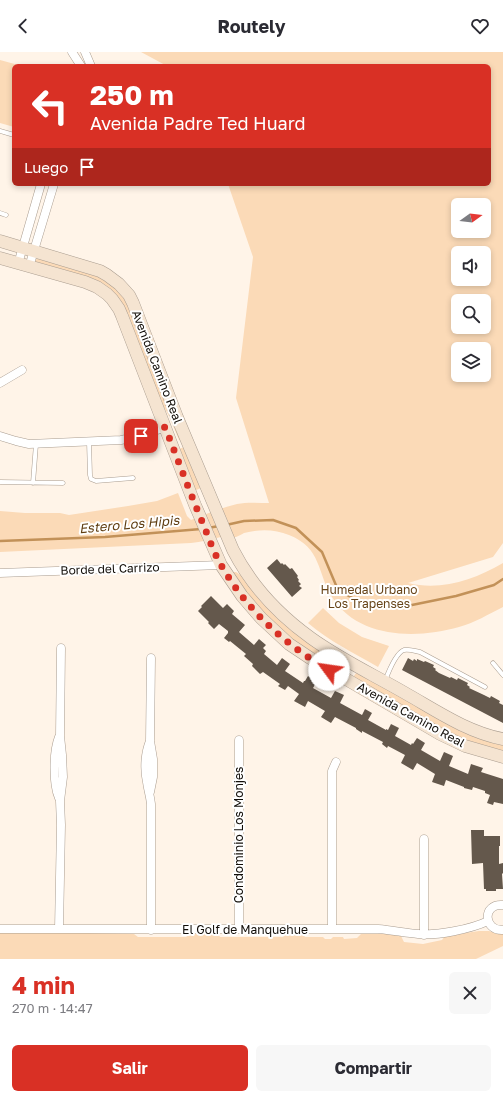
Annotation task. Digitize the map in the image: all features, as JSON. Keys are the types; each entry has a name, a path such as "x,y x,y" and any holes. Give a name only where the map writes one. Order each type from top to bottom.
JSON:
{"main road":[{"name":"Avenida Camino Real","path":"0,241 100,271 113,279 129,295 137,312 187,442 230,543 243,568 270,602 312,639 359,667 465,727 486,735 503,739"},
{"name":"Avenida Camino Real","path":"0,258 91,284 112,298 122,316 212,548 231,581 251,607 274,631 289,644 310,658 440,734 465,746 503,757"},
{"path":"170,439 179,444 187,442"},
{"path":"221,565 232,567 251,578"},
{"path":"350,682 352,672 359,667"}],"street":[{"path":"72,52 80,64"},
{"path":"85,52 91,64"},
{"path":"28,249 41,186"},
{"path":"23,265 53,186"},
{"path":"0,383 22,370"},
{"path":"0,436 16,442 36,444 114,441 141,436 165,427"},
{"name":"Borde del Carrizo","path":"0,573 221,565"},
{"path":"59,929 60,801 63,777 60,736 61,648"},
{"path":"151,658 150,741 146,754 146,777 147,786 150,793 151,814 151,930"},
{"name":"Condominio Los Monjes","path":"239,930 240,740"},
{"path":"332,929 332,771 336,762"},
{"path":"424,839 424,935"},
{"path":"503,905 495,905 488,913 488,921 490,924 495,929 503,930"},
{"name":"El Golf de Manquehue","path":"0,929 332,929 389,930 424,935 467,928 488,921"}],"lane":[{"path":"0,131 12,135"},
{"path":"0,213 6,215"},
{"path":"89,442 91,479 96,481 133,478"},
{"path":"33,483 36,444"},
{"path":"0,482 63,483"},
{"path":"385,681 399,653 404,650 414,650 485,686"},
{"path":"493,663 503,675"}],"green space":[{"name":"Humedal Urbano Los Trapenses","path":"141,52 503,52 503,543 493,557 408,583 433,586 445,585 469,579 503,563 503,607 470,623 443,631 407,634 373,628 357,621 343,611 327,588 317,562 308,547 300,540 289,535 267,530 244,533 236,537 221,537 191,543 0,552 0,511 60,513 69,515 157,501 178,493 187,516 191,520 237,504 269,503 236,398 253,257 229,186 491,186 491,64 163,64"},
{"path":"0,60 15,64 12,64 12,126 0,123"},
{"path":"38,257 94,274 115,286 128,303 181,441 179,440 169,416 158,397 115,296 36,264 35,261"},
{"path":"184,447 201,488 194,491 179,449"},
{"path":"232,572 236,572 242,576 348,668 346,670 346,674 281,631 246,593"},
{"path":"323,608 339,623 362,637 389,646 378,667 333,641 308,623"},
{"path":"356,673 503,744 503,752 490,750 455,736 356,680 354,676"},
{"path":"489,931 503,934 503,946 476,959 0,959 0,933 42,932 134,934 138,937 186,937 190,934 218,934 220,937 283,937 286,934 303,934 305,937 323,937 325,939 331,939 333,937 343,937 344,939 357,938 361,934 387,934 401,936 404,942 423,944 442,940 445,936"}],"building":[{"path":"277,559 281,564 285,564 290,569 292,568 298,576 298,581 301,584 299,586 302,588 292,597 267,568"},
{"path":"211,596 223,608 227,604 234,611 232,614 245,625 239,632 254,645 259,639 266,645 263,648 266,651 264,654 277,665 282,658 290,664 285,671 303,683 308,676 317,681 313,688 331,698 335,691 344,695 340,703 362,715 365,709 372,713 368,720 386,730 388,730 391,724 399,728 395,736 411,745 417,738 425,743 421,750 440,761 444,752 453,756 449,766 468,774 471,764 483,768 481,772 503,779 503,804 494,802 493,805 487,803 490,795 485,793 485,791 473,787 472,790 464,788 446,780 444,786 432,782 435,774 417,763 413,770 401,763 405,755 388,746 387,748 382,744 383,742 362,731 362,733 356,728 335,717 331,723 321,717 325,711 308,701 305,707 294,701 299,694 288,686 285,690 278,686 280,684 263,672 260,674 252,666 253,664 244,656 246,654 224,638 228,631 219,624 214,629 198,611"},
{"path":"408,658 413,661 414,659 417,661 417,659 434,665 433,667 439,673 457,680 458,678 468,683 467,685 470,687 469,688 500,701 499,703 503,705 503,723 402,670"},
{"path":"471,830 484,830 484,836 500,836 499,864 503,863 503,889 486,891 486,889 484,889 483,863 472,864"}],"waterway":[{"name":"Estero Los Hipis","path":"226,525 244,521 273,520 296,528 322,552 338,590 365,605 407,606 456,596 494,585 503,579"},
{"name":"Estero Los Hipis","path":"208,528 219,526"},
{"name":"Estero Los Hipis","path":"0,541 105,537 201,529"}],"route":[{"path":"141,436 165,427 216,555 231,581 251,607 270,627 289,644 329,670"}]}
